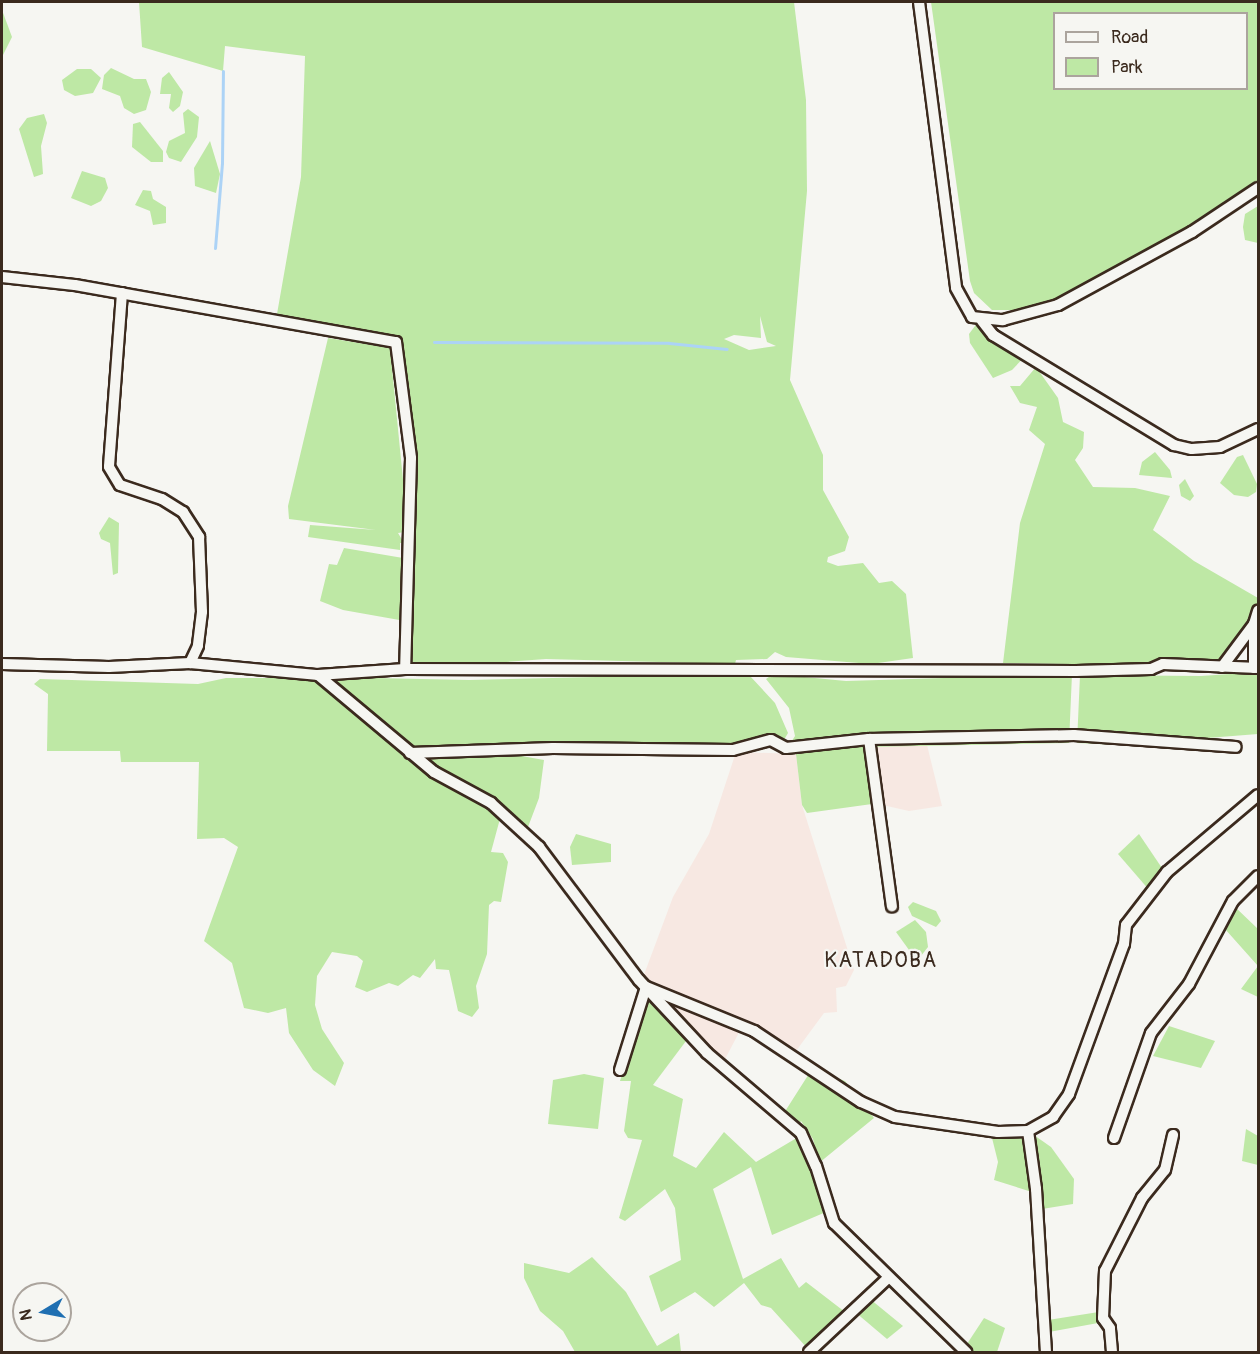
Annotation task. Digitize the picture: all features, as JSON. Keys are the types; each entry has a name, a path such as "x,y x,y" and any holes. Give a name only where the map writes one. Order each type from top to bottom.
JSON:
{"street":[{"path":"919,2 956,288 968,313 982,321 993,335 1174,445 1192,449 1220,447 1258,429"},
{"path":"982,321 1017,317 1058,305 1192,231 1258,188"},
{"path":"2,278 122,294 396,342 411,458 405,669"},
{"path":"122,294 109,467 120,485 162,499 183,512 199,537 203,599 198,646 190,663"},
{"path":"1222,667 1254,624 1258,611"},
{"path":"2,664 109,667 190,663 318,675 405,669 847,671 1151,669 1163,664 1256,668 1254,624"},
{"path":"318,675 434,772 491,803 539,847 646,987 707,1053 801,1134 816,1166 833,1221 966,1353"},
{"path":"410,753 553,748 733,750 771,740 786,748 869,740 1074,735 1236,747"},
{"path":"869,740 892,906"},
{"path":"646,987 754,1031 882,1113 926,1125 998,1132 1028,1131 1053,1117 1069,1094 1124,944 1126,925 1181,857 1258,795"},
{"path":"1114,1138 1151,1033 1190,984 1233,901 1258,876"},
{"path":"620,1070 646,987"},
{"path":"1028,1131 1036,1189 1046,1353"},
{"path":"1112,1353 1110,1328 1102,1318 1105,1271 1142,1198 1165,1170 1173,1136"},
{"path":"809,1353 888,1278"}],"shaded area":[{"path":"927,745 942,806 909,811 878,804 873,747"},
{"path":"736,752 796,754 802,805 854,970 846,986 836,988 837,1012 824,1013 796,1051 745,1021 723,1063 642,980 673,897 709,834"}],"green space":[{"path":"139,2 794,2 806,100 807,191 790,380 823,455 823,490 849,537 845,551 828,557 827,562 838,566 863,563 879,583 892,581 906,594 913,658 871,664 786,657 775,652 767,659 736,660 735,664 546,659 411,669 416,478 399,336 277,314 301,177 305,56 225,46 223,71 142,47","holes":["760,316 767,342 776,346 749,350 724,339 734,335 761,338"]},
{"path":"931,2 1258,2 1258,187 1079,294 1021,310 992,310 974,293 970,281"},
{"path":"2,10 12,37 2,57"},
{"path":"111,68 134,79 146,79 151,92 146,110 134,114 124,108 120,96 102,89 104,75"},
{"path":"77,69 91,69 101,78 93,93 75,96 64,90 62,80"},
{"path":"169,72 183,92 180,106 173,112 169,108 171,94 160,94 162,78"},
{"path":"188,109 199,117 197,137 181,162 169,158 166,152 169,141 185,133 183,113"},
{"path":"44,114 47,123 41,146 43,174 34,177 19,129 27,118"},
{"path":"140,122 163,151 163,162 151,162 132,147 133,124"},
{"path":"210,141 220,174 216,193 195,186 194,168"},
{"path":"82,171 105,178 108,188 101,201 91,206 71,198"},
{"path":"143,190 151,191 153,199 166,207 166,223 153,225 150,211 135,205"},
{"path":"1258,206 1258,243 1245,240 1243,227 1245,214"},
{"path":"978,322 1028,353 1012,370 993,378 970,343 969,334"},
{"path":"328,338 390,348 406,510 405,532 398,533 404,543 400,543 400,550 308,537 310,525 376,530 289,519 288,506"},
{"path":"1036,367 1058,398 1063,422 1084,432 1083,448 1075,460 1093,487 1135,488 1170,496 1153,530 1194,561 1258,598 1258,617 1214,666 1003,663 1020,523 1045,444 1029,430 1037,407 1020,403 1010,386 1020,386"},
{"path":"1155,452 1170,470 1172,478 1139,475 1142,462"},
{"path":"1243,455 1257,484 1256,492 1248,497 1234,495 1220,483 1237,457"},
{"path":"1185,479 1194,496 1190,501 1181,496 1179,485"},
{"path":"109,517 119,523 118,573 113,575 110,543 101,539 99,533"},
{"path":"344,548 403,558 405,621 343,610 320,601 329,564 337,565"},
{"path":"1258,672 1258,734 1118,745 1077,743 1080,675 1201,676"},
{"path":"729,674 750,676 775,703 788,733 781,745 411,750 392,727 327,677 469,680"},
{"path":"773,674 846,681 1072,674 1069,743 867,747 872,804 807,813 802,805 796,754 783,755 795,736 789,708 766,679"},
{"path":"226,678 317,678 439,780 501,815 491,852 503,853 508,862 501,902 494,901 489,905 487,954 476,986 479,1008 472,1017 458,1011 449,970 436,969 435,959 420,978 413,975 398,986 389,983 367,992 355,987 363,961 357,956 332,952 317,976 315,1005 322,1029 344,1063 335,1086 313,1070 289,1033 286,1008 268,1013 244,1008 232,963 204,941 238,847 224,838 197,839 199,762 121,762 120,751 47,751 48,694 34,684 40,679 198,684"},
{"path":"516,755 544,760 539,798 528,827 492,799 436,770 418,756"},
{"path":"576,834 611,844 611,862 572,865 570,847"},
{"path":"1139,834 1166,874 1150,891 1118,854"},
{"path":"913,902 936,911 941,921 936,927 912,916 908,907"},
{"path":"1234,906 1258,929 1258,966 1225,929"},
{"path":"915,920 926,932 928,947 917,961 896,932"},
{"path":"1258,966 1258,997 1241,989"},
{"path":"648,993 689,1037 653,1085 683,1099 673,1156 696,1168 724,1132 756,1162 800,1136 815,1168 826,1212 772,1235 751,1167 713,1189 743,1279 781,1258 799,1288 806,1282 845,1312 808,1349 771,1308 761,1305 744,1283 714,1307 695,1292 661,1312 649,1276 681,1260 675,1208 665,1189 625,1221 619,1218 642,1140 628,1138 624,1131 631,1081 620,1081"},
{"path":"1169,1026 1215,1041 1201,1068 1153,1056"},
{"path":"812,1069 845,1081 874,1118 819,1163 813,1139 801,1121 799,1125 784,1113"},
{"path":"584,1074 604,1078 598,1129 548,1124 553,1080"},
{"path":"1246,1129 1258,1136 1258,1165 1242,1161"},
{"path":"1031,1133 1051,1147 1074,1179 1073,1204 1042,1209"},
{"path":"991,1134 1026,1134 1035,1193 994,1180 998,1162"},
{"path":"592,1257 626,1292 657,1346 679,1333 681,1352 575,1352 563,1331 540,1311 524,1278 524,1263 569,1273"},
{"path":"870,1299 903,1326 887,1339 855,1312"},
{"path":"1105,1311 1109,1321 1038,1334 1048,1320"},
{"path":"984,1318 1005,1328 997,1352 971,1352 965,1347"}],"waterway":[{"path":"215,248 222,163 223,71"},
{"path":"434,342 669,343 727,349"}],"district":[{"name":"KATADOBA","path":"881,961"}]}
